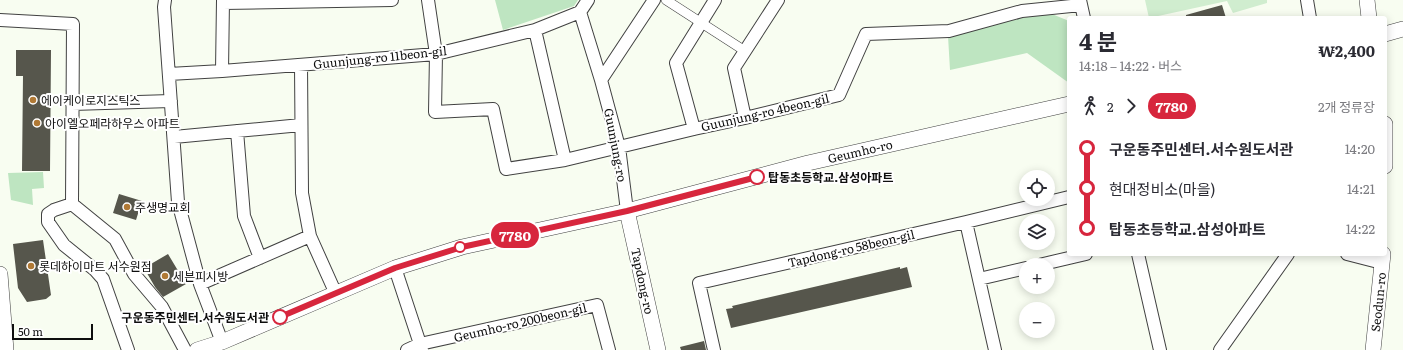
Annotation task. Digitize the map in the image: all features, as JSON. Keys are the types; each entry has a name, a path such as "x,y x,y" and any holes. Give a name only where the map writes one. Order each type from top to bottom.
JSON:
{"street":[{"path":"165,0 164,7 178,202 200,284 222,342"},
{"path":"222,71 223,2 392,0"},
{"path":"428,0 436,54"},
{"path":"580,12 588,0"},
{"path":"601,80 654,0"},
{"path":"666,0 745,51"},
{"name":"Guunjung-ro 4beon-gil","path":"694,129 676,63 716,0"},
{"path":"745,118 734,68 778,0"},
{"path":"1307,0 1310,16"},
{"path":"1367,0 1369,16"},
{"path":"1081,3 1084,16"},
{"name":"Guunjung-ro 4beon-gil","path":"436,54 435,112 493,109 506,169 565,160 745,118 839,94 866,34 949,31 1021,5 1081,3"},
{"name":"Guunjung-ro 11beon-gil","path":"169,74 436,54 535,30 580,12"},
{"name":"Guunjung-ro","path":"580,12 601,80 619,147 627,211"},
{"path":"0,20 73,24 72,204"},
{"path":"1387,33 1403,29"},
{"path":"535,30 565,160"},
{"path":"301,65 302,193 310,236 336,294"},
{"path":"72,104 171,101"},
{"name":"Geumho-ro","path":"197,350 222,342 395,268 462,247 627,211 808,163 1067,104"},
{"path":"174,137 301,125"},
{"path":"237,131 244,216 260,258"},
{"name":"Tapdong-ro 58beon-gil","path":"714,350 699,283 1067,197"},
{"path":"72,204 54,210 48,214 48,222 64,245 95,270 103,279 128,350"},
{"path":"72,204 115,239 134,274 162,307 185,350"},
{"name":"Tapdong-ro","path":"627,211 658,350"},
{"path":"966,222 995,350"},
{"path":"200,284 310,236"},
{"path":"1055,261 1077,256"},
{"path":"1138,256 1160,350"},
{"path":"1220,350 1287,256"},
{"path":"1361,256 1382,259"},
{"name":"Seodun-ro","path":"1373,350 1382,259"},
{"path":"395,268 421,347"},
{"path":"979,279 1019,270"},
{"path":"0,274 1,312 9,348"},
{"name":"Geumho-ro 200beon-gil","path":"407,350 597,305 609,350"}],"green space":[{"path":"495,0 578,0 574,6 503,30"},
{"path":"1145,0 1267,0 1267,3 1233,13 1227,1 1158,16 1149,16"},
{"path":"1047,12 1067,20 1067,82 1027,53 950,70 948,36"},
{"path":"43,172 44,188 32,189 33,205 11,200 8,173"}],"building":[{"path":"1222,5 1225,16 1186,16"},
{"name":"아이엘오페라하우스 아파트","path":"16,50 51,50 50,171 22,171 23,76 16,76"},
{"name":"주생명교회","path":"119,194 142,201 136,220 113,213"},
{"name":"롯데하이마트 서수원점","path":"43,240 51,295 46,299 27,302 18,288 13,244"},
{"name":"세븐피시방","path":"168,254 186,284 163,297 155,287 144,268"},
{"path":"900,267 900,269 907,267 912,287 731,328 726,309 733,308 732,306"},
{"path":"704,341 706,350 681,350 680,347"}],"bus line":[{"name":"7780","path":"280,317 395,268 462,247 627,211 757,177"}],"place":[{"name":"에이케이로지스틱스","path":"33,100"},
{"name":"아이엘오페라하우스 아파트","path":"37,123"},
{"name":"탑동초등학교.삼성아파트","path":"757,177"},
{"name":"주생명교회","path":"127,207"},
{"name":"롯데하이마트 서수원점","path":"31,266"},
{"name":"세븐피시방","path":"165,276"},
{"name":"구운동주민센터.서수원도서관","path":"280,317"}]}
